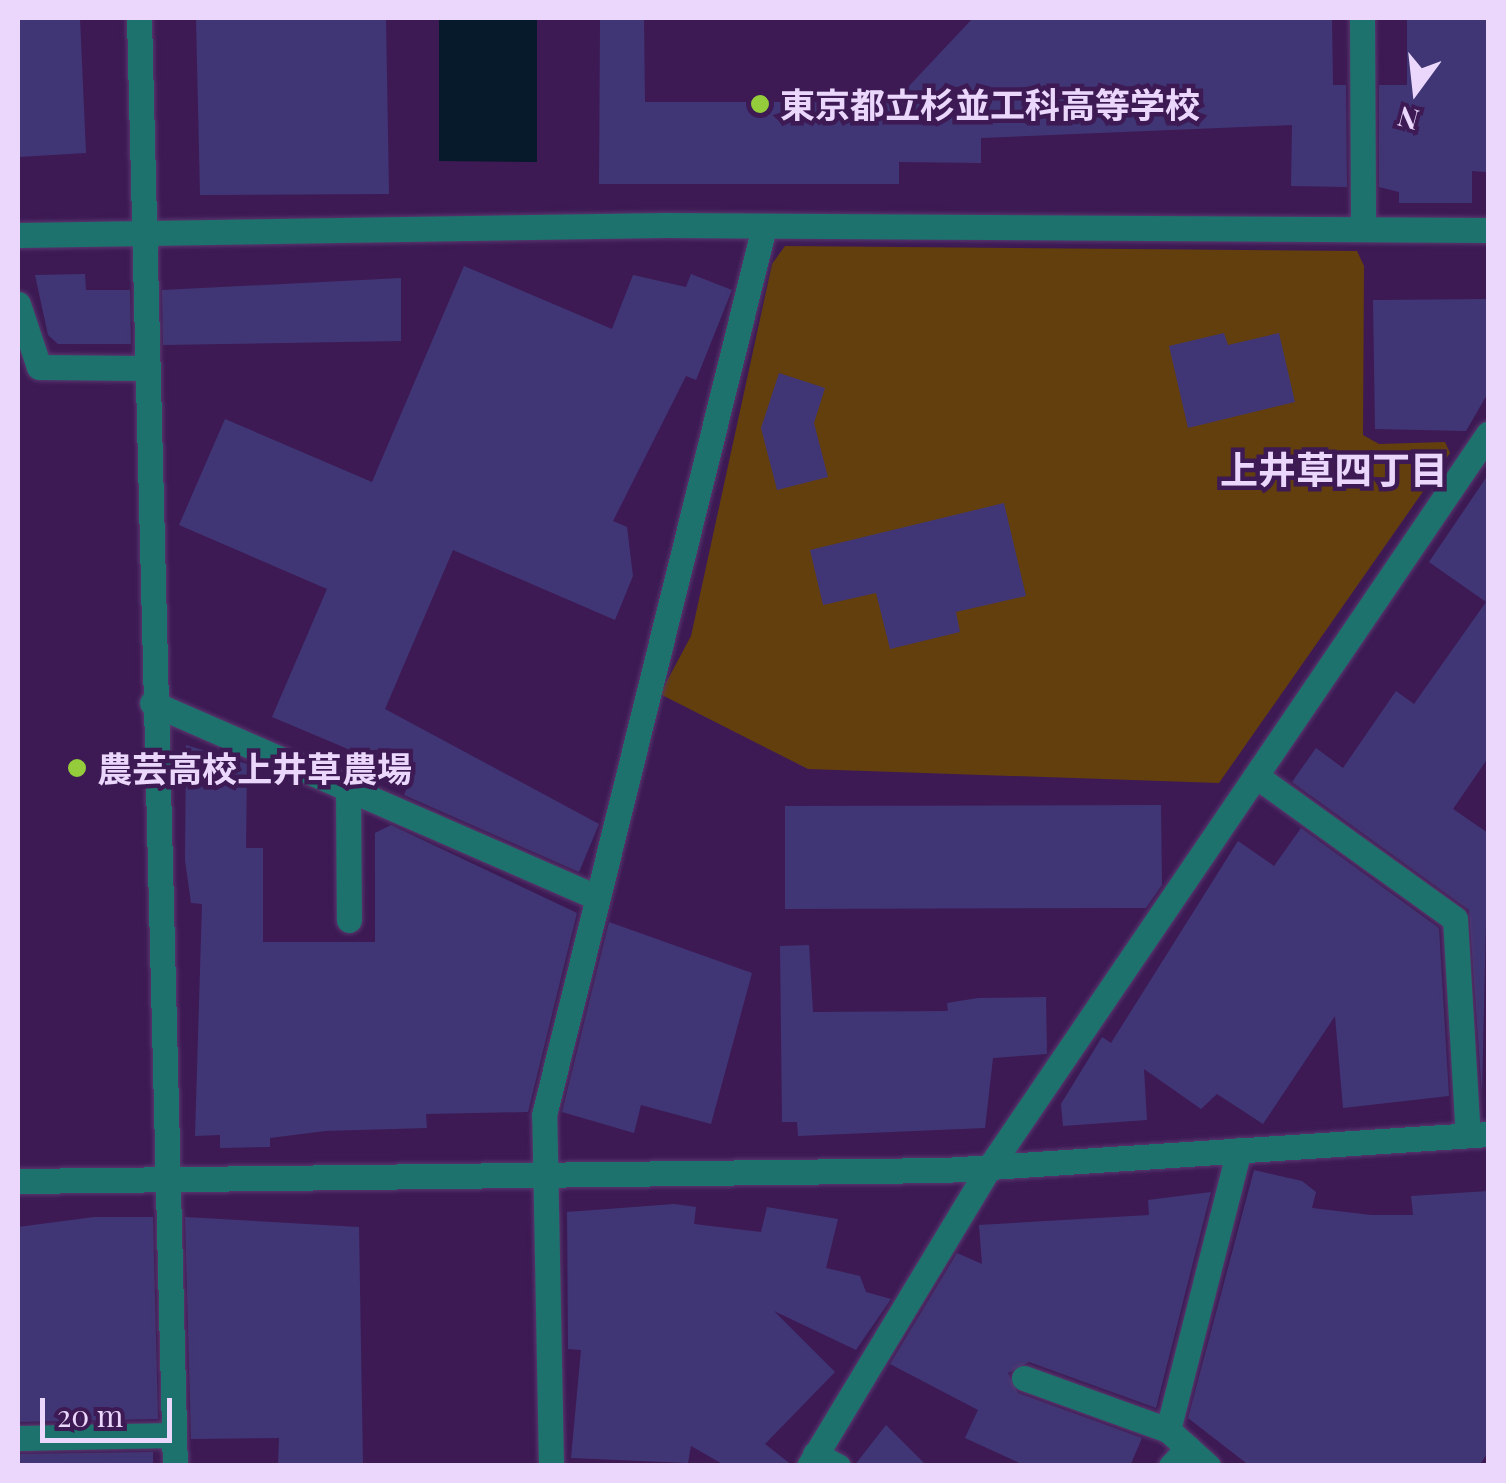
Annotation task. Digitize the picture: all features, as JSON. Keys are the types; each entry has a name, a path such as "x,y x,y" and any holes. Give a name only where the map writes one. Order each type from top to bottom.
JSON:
{"street":[{"path":"139,18 152,703 175,1466"},
{"path":"1362,18 1363,226"},
{"path":"18,235 764,227 1363,226 1488,230"},
{"path":"551,1466 542,1170 544,1115 764,227"},
{"path":"18,304 39,367 146,368"},
{"path":"821,1462 989,1168 1488,434"},
{"path":"152,703 596,897"},
{"path":"18,1181 542,1170 989,1168 1478,1134 1455,919 1256,776"},
{"path":"348,788 349,920"},
{"path":"1208,1466 1180,1457 1168,1430 1239,1150"},
{"path":"1024,1378 1168,1430"},
{"path":"18,1438 174,1435"}],"shaded area":[{"path":"785,246 1357,251 1364,266 1363,435 1379,444 1445,442 1450,453 1219,783 808,769 660,694 691,636 772,264"}],"water":[{"path":"439,18 537,18 537,162 439,161"}],"building":[{"path":"18,18 80,18 86,153 18,157"},
{"path":"196,18 386,18 389,194 200,195"},
{"path":"600,18 644,18 645,102 894,102 973,18 1332,18 1333,85 1346,85 1347,187 1291,186 1292,125 981,138 981,163 899,162 899,184 599,184"},
{"path":"1407,18 1487,18 1486,172 1472,171 1472,203 1399,203 1399,192 1379,187 1379,85 1407,85"},
{"path":"464,266 612,329 633,275 686,287 691,274 732,290 696,380 686,376 613,521 627,527 633,576 615,620 453,550 385,709 599,824 579,872 404,795 412,776 272,717 327,589 179,525 225,419 372,482"},
{"path":"85,274 86,290 130,290 131,344 58,344 48,335 35,275"},
{"path":"401,278 401,341 163,345 162,290"},
{"path":"1488,299 1488,393 1466,431 1375,429 1373,300"},
{"path":"1224,333 1228,345 1279,333 1295,402 1188,428 1169,346"},
{"path":"779,373 825,388 814,423 828,477 777,490 761,428"},
{"path":"1488,475 1488,758 1453,809 1488,833 1482,1094 1469,910 1292,782 1316,748 1343,768 1396,691 1414,704 1486,602 1429,562"},
{"path":"1004,503 1026,596 956,612 960,632 890,649 876,593 823,605 810,550"},
{"path":"186,745 247,764 246,848 263,848 263,942 375,942 375,833 391,825 577,913 528,1112 426,1114 427,1128 325,1131 270,1138 270,1147 220,1148 220,1135 195,1136 202,904 191,903 185,860"},
{"path":"1161,805 1162,885 1146,908 785,909 785,806"},
{"path":"1301,828 1439,928 1449,1096 1343,1108 1335,1016 1263,1124 1217,1094 1201,1109 1144,1069 1147,1120 1063,1126 1061,1104 1102,1037 1111,1043 1238,841 1274,866"},
{"path":"609,922 752,973 711,1124 641,1105 634,1133 562,1112"},
{"path":"809,945 813,1012 948,1011 947,1003 978,998 1046,997 1047,1054 993,1058 985,1128 798,1136 797,1122 782,1122 780,946"},
{"path":"1254,1170 1302,1181 1316,1192 1312,1208 1371,1215 1413,1215 1411,1196 1488,1191 1488,1452 1479,1466 1250,1466 1188,1418"},
{"path":"1211,1192 1156,1408 1029,1362 1008,1373 1018,1393 1142,1438 1130,1466 1026,1466 965,1438 978,1410 890,1364 957,1253 982,1264 979,1225 1149,1215 1148,1200"},
{"path":"674,1204 696,1207 694,1224 761,1232 767,1207 838,1219 826,1268 860,1276 866,1292 891,1299 856,1350 774,1311 835,1372 765,1444 793,1466 726,1466 691,1446 688,1463 571,1458 581,1350 568,1349 567,1212"},
{"path":"94,1217 153,1217 158,1419 18,1422 18,1227"},
{"path":"185,1217 359,1227 363,1466 278,1466 279,1438 191,1439"},
{"path":"886,1425 927,1466 854,1466"},
{"path":"153,1452 153,1466 18,1466 18,1454"}],"place":[{"name":"東京都立杉並工科高等学校","path":"760,104"},
{"name":"農芸高校上井草農場","path":"77,768"}],"district":[{"name":"上井草四丁目","path":"1334,469"}]}
